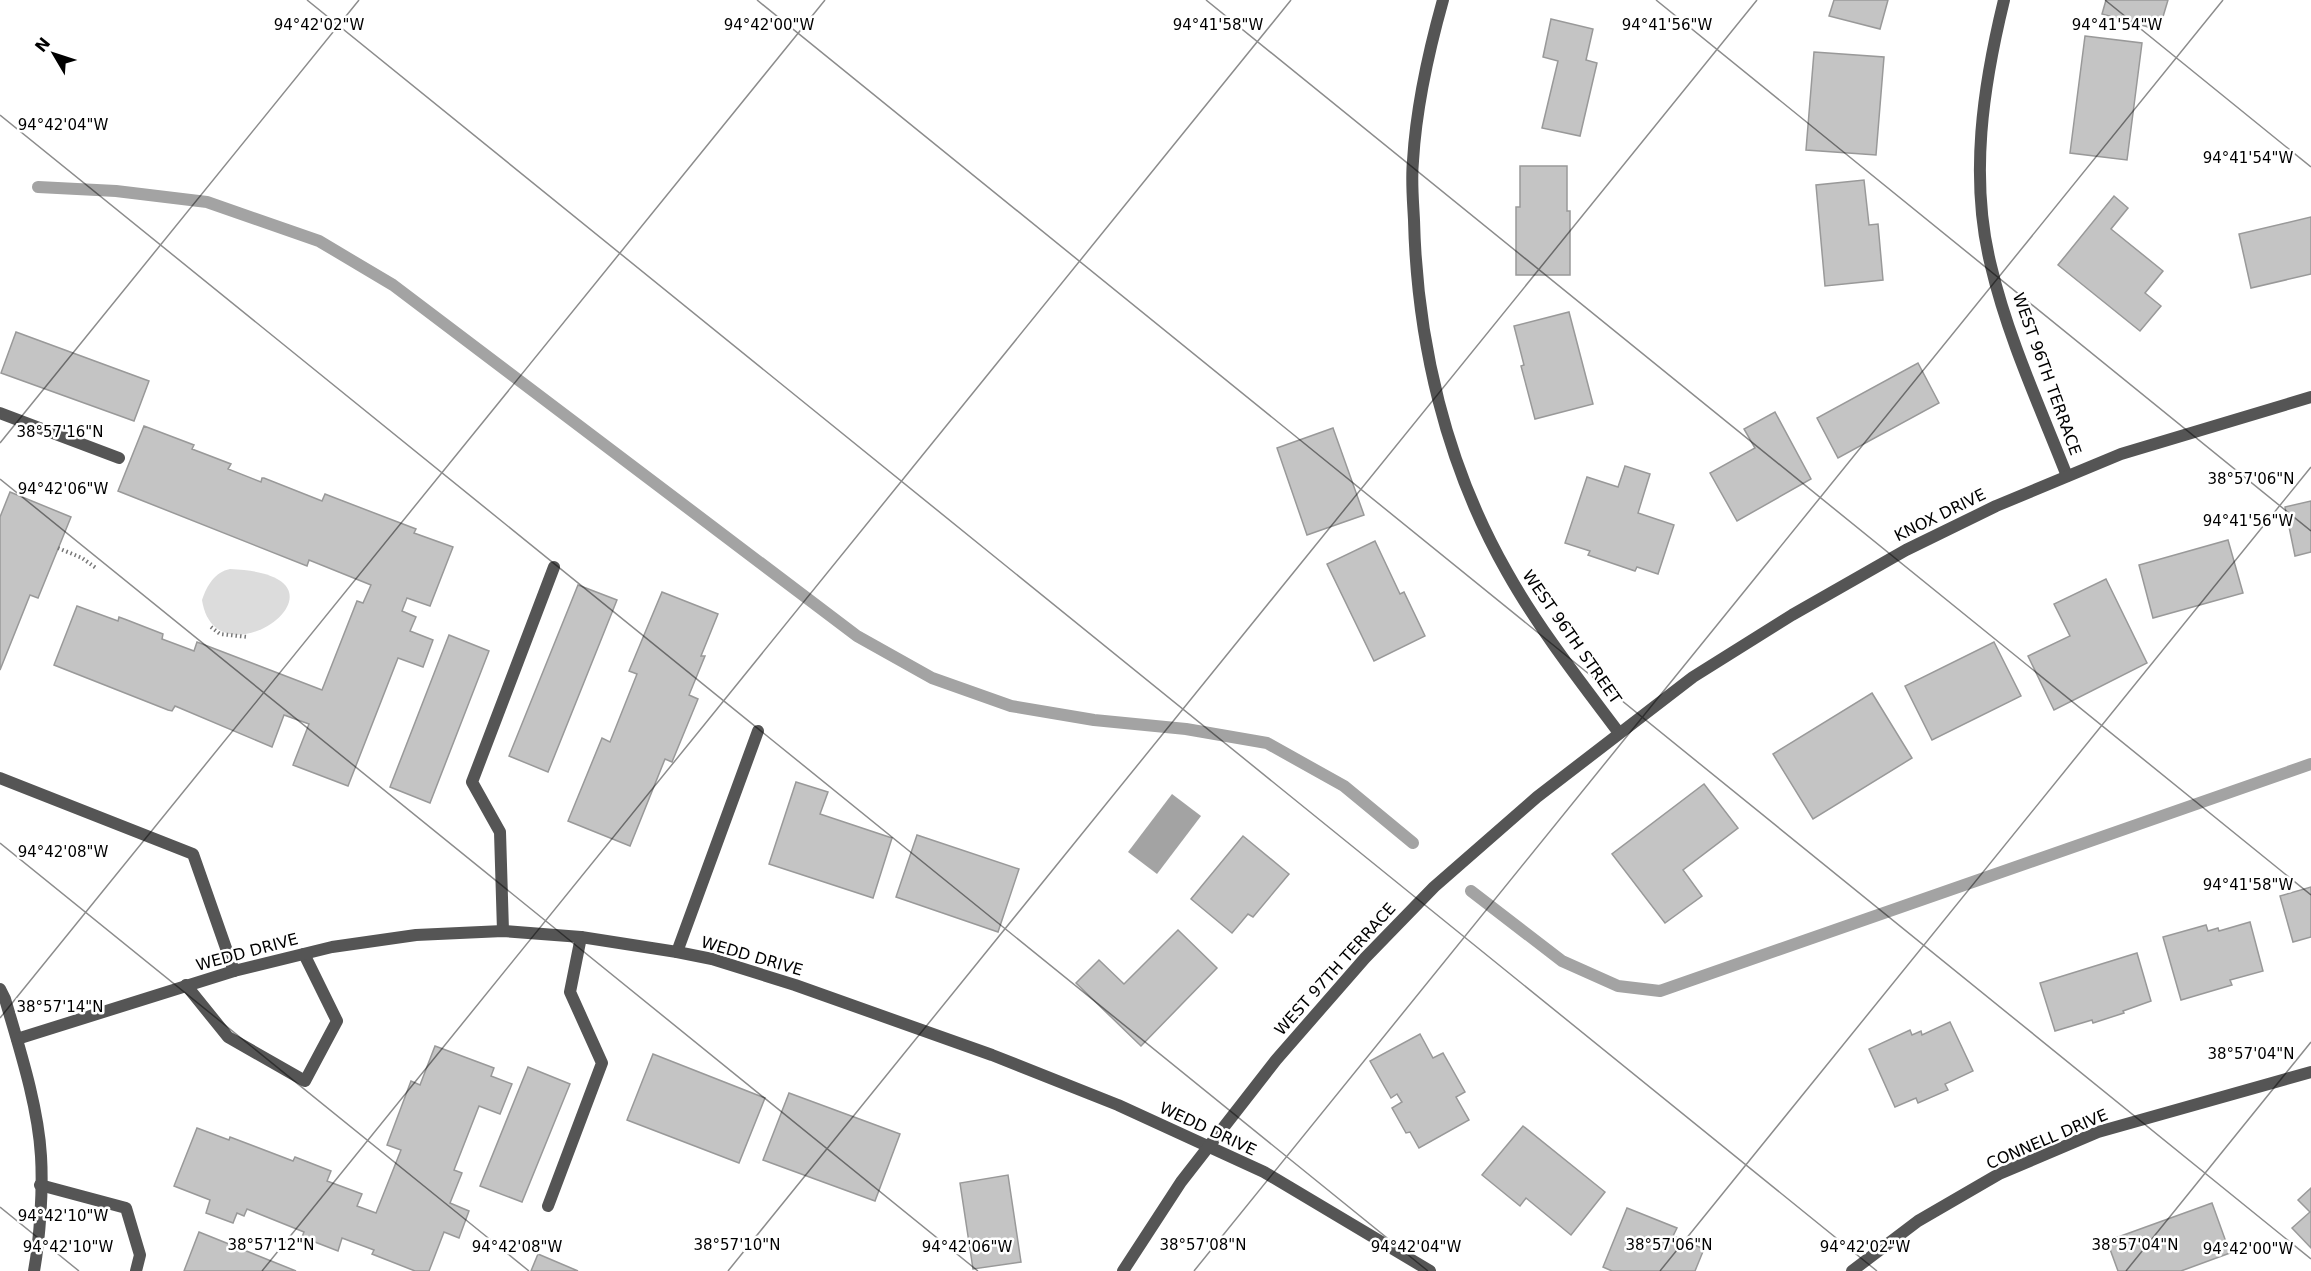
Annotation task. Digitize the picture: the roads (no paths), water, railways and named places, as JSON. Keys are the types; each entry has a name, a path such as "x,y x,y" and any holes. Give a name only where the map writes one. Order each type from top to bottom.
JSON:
{"street":[{"name":"WEST 96TH STREET","path":"1443,0 1426,66 1413,161 1415,266 1429,364 1456,463 1506,571 1534,617 1618,733"},
{"name":"WEST 96TH TERRACE","path":"2004,0 1995,33 1981,122 1981,198 1990,265 2011,334 2067,476"},
{"name":"KNOX DRIVE","path":"1618,733 1693,677 1792,615 1906,550 1996,506 2121,454 2311,397"},
{"path":"0,413 119,458"},
{"path":"503,931 500,832 472,782 554,567"},
{"path":"677,952 758,732"},
{"name":"WEST 97TH TERRACE","path":"1123,1271 1181,1182 1269,1068 1342,983 1434,887 1537,797 1618,733"},
{"path":"0,778 193,854 234,971"},
{"name":"WEDD DRIVE","path":"17,1039 234,971 332,947 416,935 503,931 581,937 677,952 712,959 795,985 992,1055 1118,1106 1264,1172 1430,1271"},
{"path":"548,1206 602,1063 570,992 581,937"},
{"path":"186,985 228,1037 305,1081 337,1021 304,954"},
{"path":"0,989 5,999 30,1087 41,1155 38,1252 34,1271"},
{"name":"CONNELL DRIVE","path":"1852,1271 1918,1221 1999,1174 2098,1132 2311,1072"},
{"path":"40,1185 126,1208 140,1255 136,1271"}],"waterway":[{"path":"38,187 116,191 207,202 319,241 393,285 857,636 932,678 1011,706 1094,720 1186,729 1267,743 1344,786 1413,843"},
{"path":"1471,891 1562,961 1618,986 1660,991 2311,764"}]}
